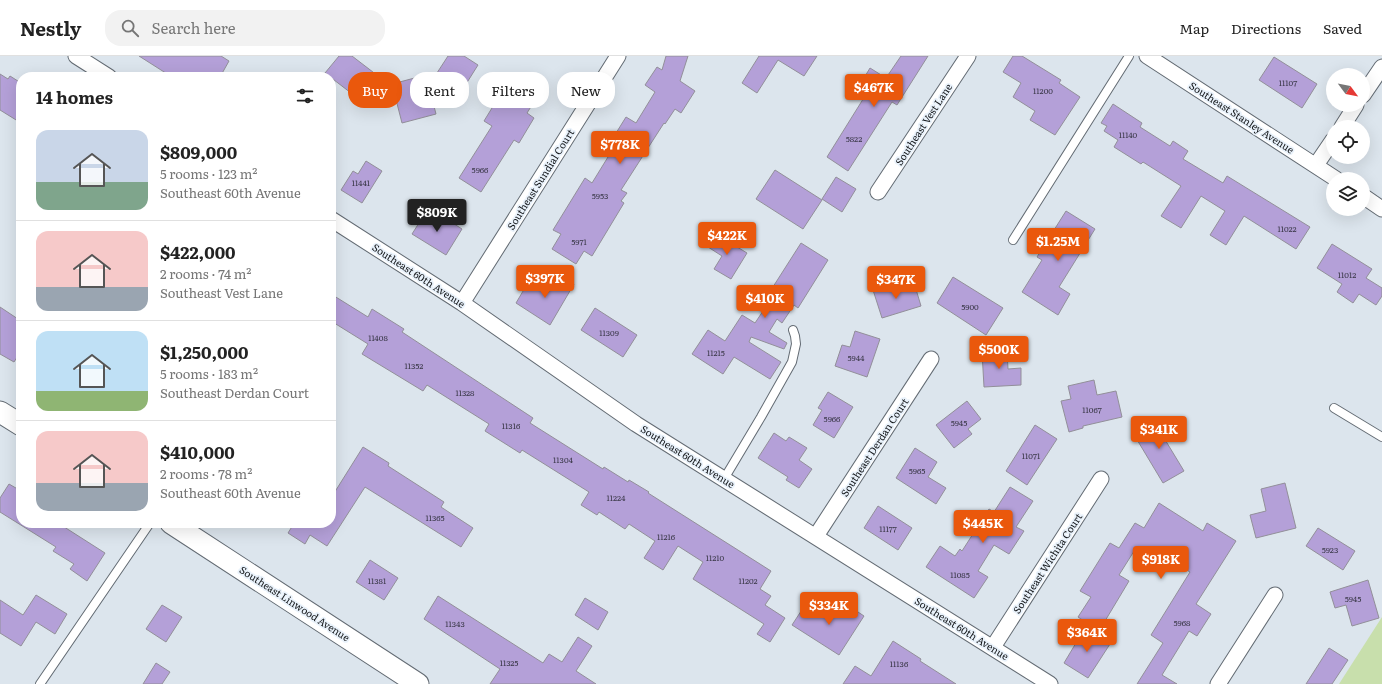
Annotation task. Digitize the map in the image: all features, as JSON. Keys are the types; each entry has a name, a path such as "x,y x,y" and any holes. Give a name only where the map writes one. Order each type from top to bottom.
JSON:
{"main road":[{"path":"0,412 16,423"},
{"name":"Southeast Linwood Avenue","path":"179,528 418,684"}],"street":[{"path":"76,56 101,72"},
{"name":"Southeast Sundial Court","path":"462,303 618,56"},
{"name":"Southeast Vest Lane","path":"878,192 968,56"},
{"name":"Southeast Stanley Avenue","path":"1147,56 1326,172"},
{"path":"1370,85 1382,67"},
{"path":"1316,165 1326,150"},
{"path":"1370,201 1382,209"},
{"name":"Southeast 60th Avenue","path":"336,222 462,303 636,424 1050,684"},
{"name":"Southeast Derdan Court","path":"816,536 931,359"},
{"name":"Southeast Wichita Court","path":"993,647 1101,479"},
{"path":"1218,684 1275,596"}],"lane":[{"path":"1013,240 1129,56"},
{"path":"724,479 789,368 795,353 796,344 793,330"},
{"path":"1334,408 1382,437"},
{"path":"40,684 147,528"}],"green space":[{"path":"1382,617 1382,684 1339,684"}],"building":[{"path":"139,56 221,56 229,61 223,72 164,72"},
{"path":"339,56 352,56 373,72 348,72 348,91 336,81 336,72 326,72"},
{"path":"448,56 464,56 478,65 469,79 469,72 438,72"},
{"path":"666,56 688,56 680,81 695,91 681,113 675,109 665,124 664,123 621,190 627,193 621,201 624,203 592,256 584,251 576,264 552,249 561,234 553,230 585,178 592,183 608,157 603,154 626,117 636,123 655,92 645,85 657,67 662,70"},
{"path":"759,56 817,56 804,76 778,60 757,93 742,83"},
{"path":"901,56 928,56 897,105 892,102 848,171 827,157 870,88 861,83 870,68 886,78"},
{"path":"1013,56 1022,56 1061,80 1059,83 1080,97 1055,135 1030,120 1035,111 1013,97 1021,83 1003,72"},
{"path":"1274,57 1317,84 1302,108 1259,80"},
{"path":"0,74 8,79 10,76 16,80 16,120 0,110"},
{"path":"410,79 410,108 434,108 436,114 402,123 398,108 402,108 402,81"},
{"path":"1113,104 1142,123 1140,127 1170,146 1173,141 1188,151 1183,159 1223,183 1227,176 1310,227 1296,249 1244,216 1226,245 1210,235 1225,211 1201,196 1181,228 1161,216 1181,186 1143,162 1141,164 1114,147 1118,140 1104,131 1107,126 1101,123"},
{"path":"492,108 530,108 527,113 534,118 519,143 514,140 481,192 459,178 492,126 484,121"},
{"path":"366,161 382,171 362,203 341,190 353,171 358,174"},
{"path":"775,170 822,200 803,229 756,199"},
{"path":"836,177 856,189 842,212 822,199"},
{"path":"1066,211 1095,229 1059,287 1070,294 1058,315 1022,292 1042,260 1037,257"},
{"path":"426,212 445,224 448,220 462,229 446,255 412,234"},
{"path":"716,234 747,253 731,279 714,269 722,256 708,247"},
{"path":"801,243 828,260 798,308 794,305 782,323 777,319 769,332 787,343 784,349 751,337 749,342 781,362 770,379 734,357 723,374 692,354 708,330 725,341 742,315 755,323 775,293 771,290"},
{"path":"1332,244 1372,269 1366,278 1382,288 1382,296 1376,305 1359,294 1353,303 1337,292 1342,284 1317,268"},
{"path":"559,275 574,284 550,325 516,303 529,281 548,293"},
{"path":"953,277 1003,308 986,335 937,303"},
{"path":"896,282 898,291 915,286 921,306 882,318 873,290"},
{"path":"336,297 368,317 372,309 404,329 402,332 533,418 530,423 603,469 604,467 628,482 629,480 649,492 648,493 771,571 760,589 771,596 765,605 785,618 770,642 757,634 764,624 693,579 703,562 678,546 663,570 644,558 655,541 629,524 625,529 599,512 597,515 581,505 589,492 522,450 520,453 485,431 489,424 427,385 423,391 362,354 368,344 336,324"},
{"path":"0,307 16,318 16,359 14,362 0,354"},
{"path":"595,308 637,335 623,357 581,330"},
{"path":"855,331 880,339 867,377 835,366 842,345 850,347"},
{"path":"1007,351 1008,369 1021,368 1021,385 984,387 982,352"},
{"path":"1094,380 1097,395 1116,391 1122,417 1083,426 1083,428 1069,432 1061,401 1071,399 1068,386"},
{"path":"828,392 853,407 834,438 813,425 822,410 818,408"},
{"path":"967,401 981,419 968,429 972,434 954,448 936,425"},
{"path":"1160,417 1170,434 1164,438 1184,471 1163,483 1133,433"},
{"path":"1035,425 1057,439 1027,485 1006,471"},
{"path":"774,433 786,441 789,437 807,448 799,460 812,469 799,488 786,480 788,477 758,458"},
{"path":"363,447 389,463 388,466 444,502 441,507 473,528 461,547 365,487 327,546 310,535 305,544 288,533 291,528 336,528 336,490"},
{"path":"915,448 937,462 928,477 946,488 936,504 896,478"},
{"path":"1285,483 1296,528 1256,538 1250,515 1266,511 1261,489"},
{"path":"9,484 16,488 16,522 0,512 0,498"},
{"path":"1010,487 1033,501 1016,527 1024,531 1009,554 994,545 978,571 988,577 974,598 926,567 940,546 955,556 960,549 962,551 989,509 994,512"},
{"path":"1159,503 1203,531 1207,523 1236,541 1196,604 1211,614 1197,636 1189,631 1162,675 1177,684 1137,684 1163,643 1151,635 1190,572 1158,552 1155,557 1140,548 1139,550 1136,548 1119,575 1129,581 1099,631 1078,617 1091,597 1080,591 1110,543 1119,548 1135,523 1144,528"},
{"path":"878,506 912,528 898,550 864,528"},
{"path":"26,528 66,528 105,553 87,581 70,569 74,564 53,551 56,547"},
{"path":"1318,528 1355,551 1343,570 1306,546"},
{"path":"370,560 398,578 384,600 356,582"},
{"path":"1368,580 1379,618 1352,626 1346,605 1335,608 1330,592"},
{"path":"36,595 67,614 55,634 36,622 21,646 0,633 0,600 23,615"},
{"path":"438,596 543,663 549,654 562,662 578,637 592,646 576,671 596,684 490,684 500,669 424,619"},
{"path":"585,598 608,612 598,630 575,615"},
{"path":"807,602 833,618 843,602 864,616 839,655 792,625"},
{"path":"162,605 182,617 166,642 146,629"},
{"path":"1085,628 1110,644 1088,678 1064,663"},
{"path":"893,641 921,659 920,661 956,684 843,684 855,666 871,676"},
{"path":"1329,648 1348,660 1332,684 1306,684"},
{"path":"156,663 170,672 162,684 143,684"}]}
